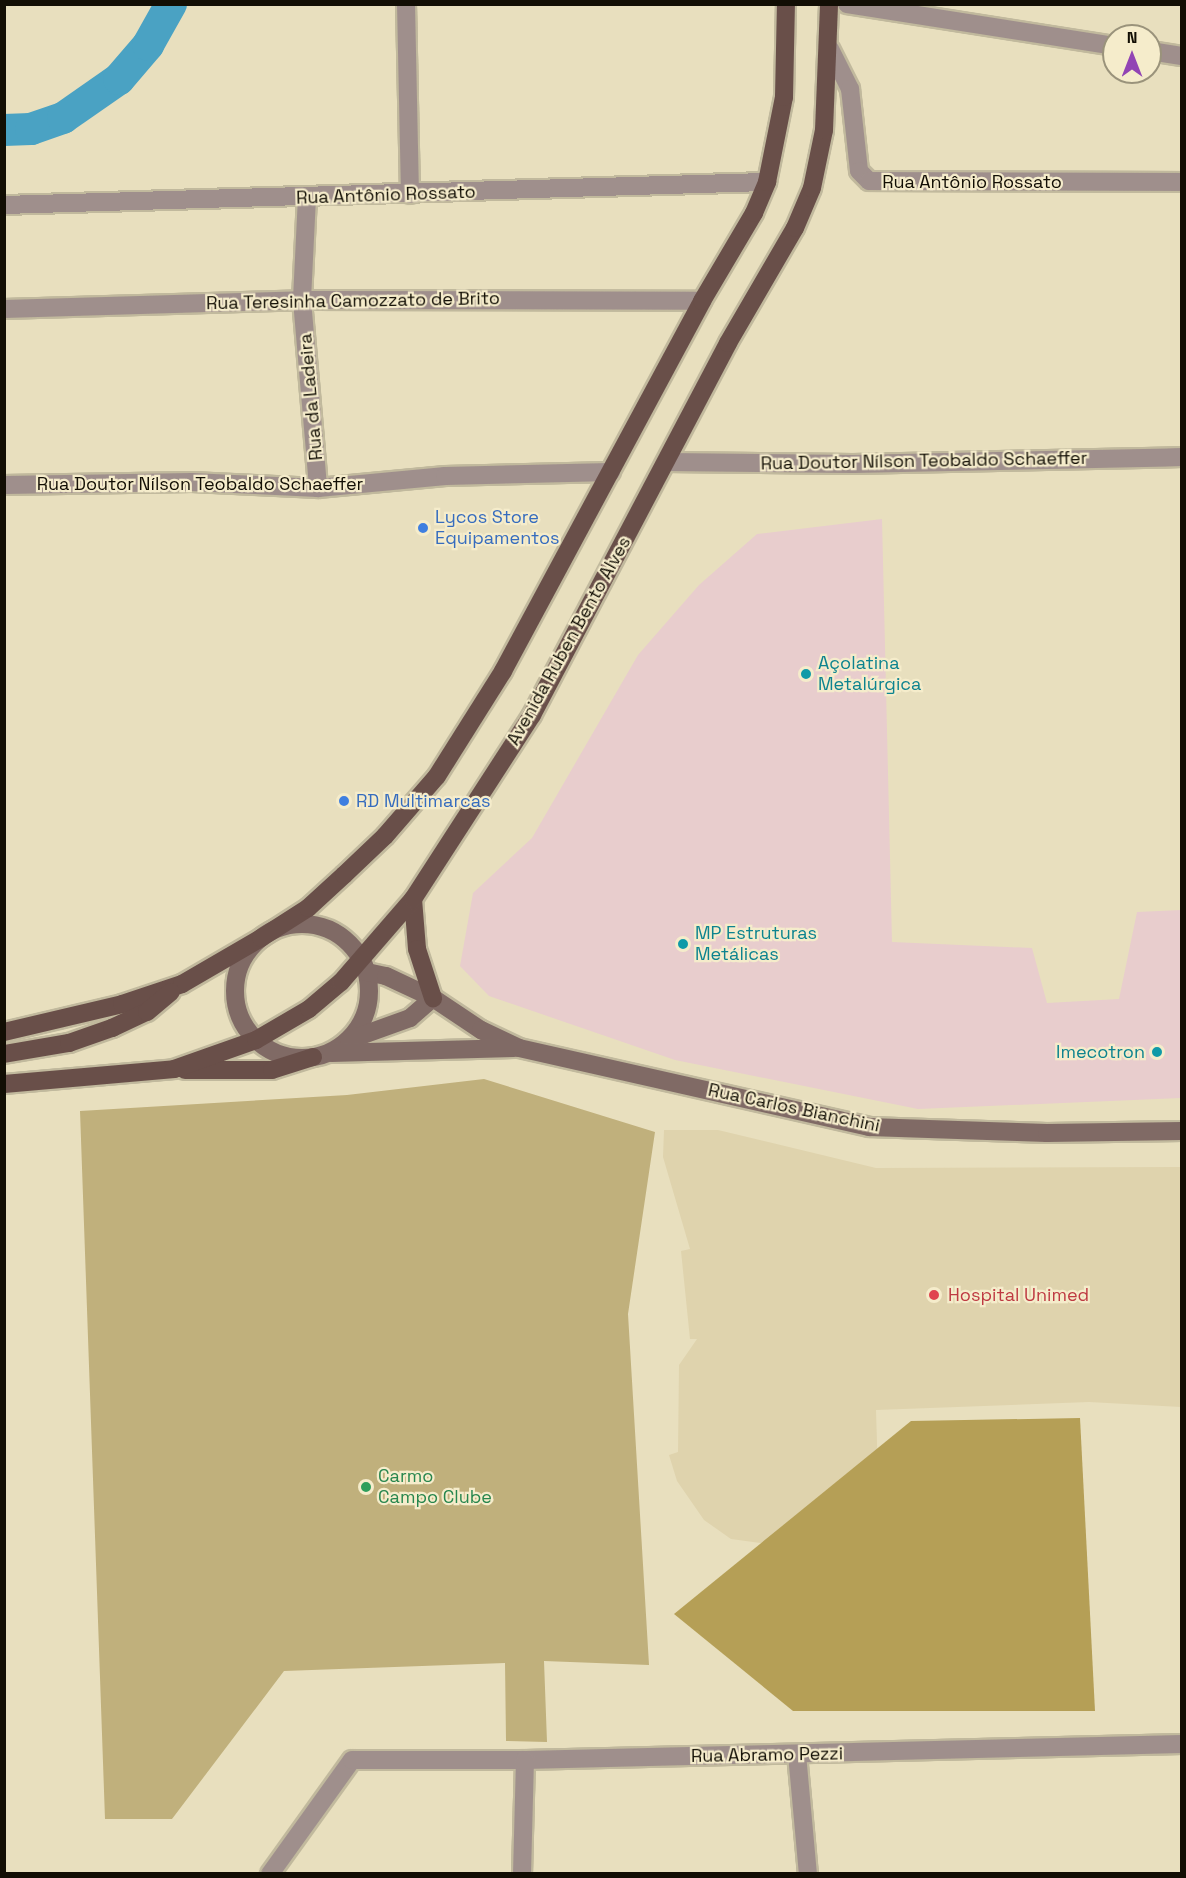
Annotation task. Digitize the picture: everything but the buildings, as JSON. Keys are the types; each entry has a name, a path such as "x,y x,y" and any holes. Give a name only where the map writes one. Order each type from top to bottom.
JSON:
{"main road":[{"path":"4,1054 69,1043 112,1028 147,1011 182,984 308,908 385,836 437,776 502,672 702,301 754,213 767,182 784,97 786,4"},
{"name":"Avenida Ruben Bento Alves","path":"4,1084 174,1069 256,1040 309,1009 364,965 412,899 532,715 728,343 795,228 812,188 824,130 830,50 829,4"},
{"path":"412,899 417,949 434,998"},
{"path":"4,1032 33,1028 122,1004 182,984"},
{"path":"174,1069 208,1073 272,1070 322,1055"}],"street":[{"path":"406,4 410,194"},
{"path":"847,4 1102,43"},
{"name":"Rua Antônio Rossato","path":"830,50 850,89 859,171 869,182 1182,182"},
{"path":"1162,53 1182,56"},
{"name":"Rua Antônio Rossato","path":"4,205 767,182"},
{"name":"Rua da Ladeira","path":"307,197 302,300 318,488"},
{"name":"Rua Teresinha Camozzato de Brito","path":"4,309 302,300 702,301"},
{"name":"Rua Doutor Nílson Teobaldo Schaeffer","path":"666,462 853,464 1182,457"},
{"name":"Rua Doutor Nílson Teobaldo Schaeffer","path":"4,485 192,482 318,488 445,476 611,472"},
{"path":"256,1040 244,1024 235,991 243,961 261,938 286,926 308,924 330,929 347,940 364,965 368,1007 348,1040"},
{"name":"Rua Carlos Bianchini","path":"364,965 434,998 481,1030 519,1048 869,1127 1047,1133 1182,1131"},
{"path":"322,1055 348,1040 410,1018 434,998"},
{"name":"Rua Carlos Bianchini","path":"256,1040 290,1057 519,1048"},
{"name":"Rua Abramo Pezzi","path":"270,1874 352,1760 525,1760 1182,1744"},
{"path":"797,1754 808,1874"},
{"path":"522,1874 525,1760"}],"shaded area":[{"path":"882,519 892,942 1032,948 1047,1003 1119,999 1137,912 1181,910 1181,1098 918,1109 675,1060 489,996 460,966 473,893 532,838 638,655 699,585 757,534"},
{"name":"Carmo Campo Clube","path":"484,1079 655,1132 628,1314 649,1665 544,1661 547,1742 506,1741 505,1663 284,1671 172,1819 105,1819 80,1111 347,1095"},
{"name":"Hospital Unimed","path":"664,1130 718,1130 876,1168 1181,1167 1181,1407 1089,1402 876,1410 878,1477 774,1545 731,1539 704,1520 677,1481 669,1455 678,1452 679,1365 697,1339 690,1339 681,1251 690,1249 663,1157"},
{"path":"1080,1418 1095,1711 793,1711 674,1614 911,1421"}],"waterway":[{"path":"4,130 31,129 63,118 119,79 148,45 171,4"}],"place":[{"name":"Lycos Store Equipamentos","path":"423,528"},
{"name":"Açolatina Metalúrgica","path":"806,674"},
{"name":"RD Multimarcas","path":"344,801"},
{"name":"MP Estruturas Metálicas","path":"683,944"},
{"name":"Imecotron","path":"1157,1052"},
{"name":"Hospital Unimed","path":"934,1295"},
{"name":"Carmo Campo Clube","path":"366,1487"}]}
